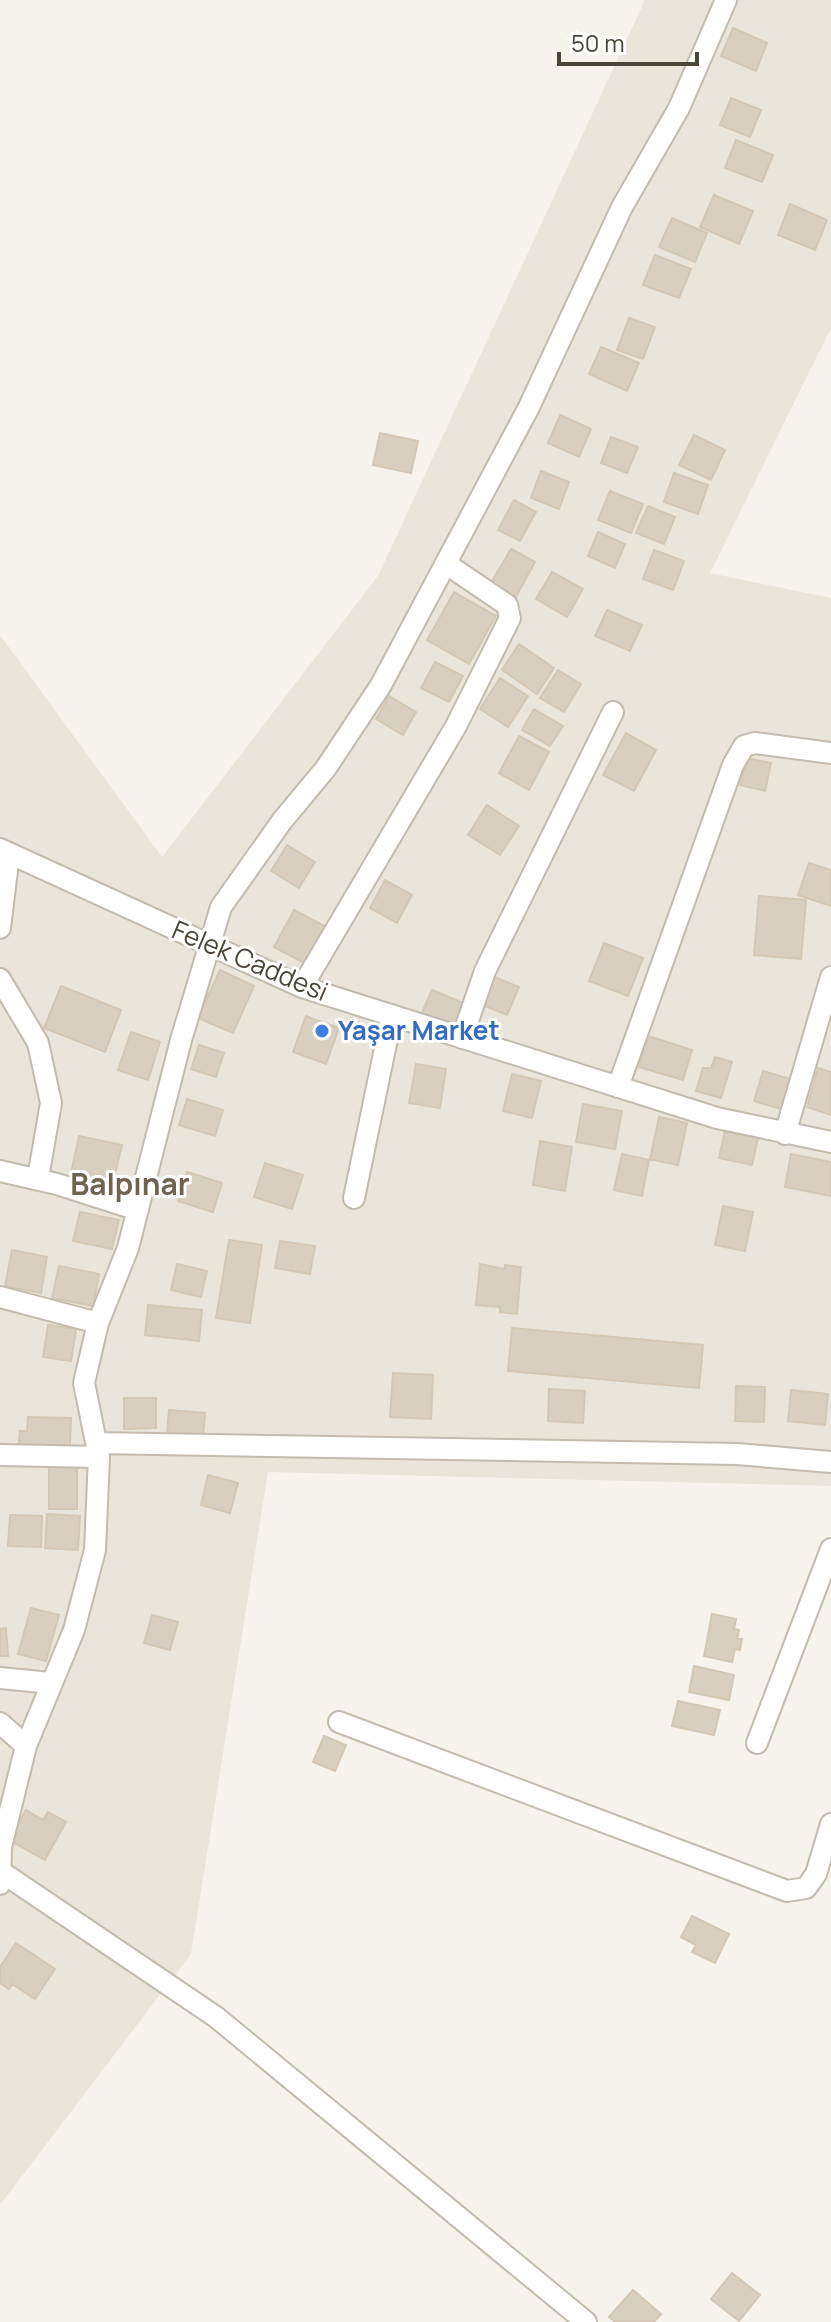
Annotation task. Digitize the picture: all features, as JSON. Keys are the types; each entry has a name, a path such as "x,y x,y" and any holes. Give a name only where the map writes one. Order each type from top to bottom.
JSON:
{"street":[{"path":"586,2322 216,2017 2,1879 1,1847 26,1746 74,1630 95,1550 98,1450 84,1383 98,1323 128,1248 221,907 282,821 326,768 381,685 448,565 529,407 622,207 679,108 726,0"},
{"path":"302,987 456,726 510,618 507,605 448,565"},
{"path":"462,1038 485,971 613,712"},
{"path":"618,1087 733,765 744,746 755,743 831,753"},
{"path":"0,928 5,852"},
{"name":"Felek Caddesi","path":"5,852 209,942 302,987 717,1118 831,1142"},
{"path":"785,1134 831,977"},
{"path":"0,979 38,1043 51,1103 38,1178"},
{"path":"354,1198 392,1015"},
{"path":"0,1171 38,1178 138,1210"},
{"path":"0,1297 98,1323"},
{"path":"0,1455 98,1450 737,1454 831,1462"},
{"path":"757,1743 831,1549"},
{"path":"0,1678 51,1683"},
{"path":"339,1722 787,1891 806,1888 816,1874 831,1824"},
{"path":"0,1723 26,1746"}],"shaded area":[{"path":"645,0 831,0 831,328 710,573 831,598 831,1486 268,1472 191,1954 0,2205 0,635 162,857 378,576"}],"building":[{"path":"733,28 767,43 756,71 721,56"},
{"path":"731,98 761,110 750,137 720,125"},
{"path":"736,140 773,155 762,182 725,168"},
{"path":"714,195 753,211 739,244 700,227"},
{"path":"790,204 827,220 815,250 778,235"},
{"path":"672,218 707,233 695,262 659,247"},
{"path":"655,255 691,269 679,298 643,285"},
{"path":"629,318 655,327 643,359 617,350"},
{"path":"601,347 639,363 627,391 589,374"},
{"path":"560,415 591,429 579,457 548,443"},
{"path":"380,433 418,441 411,473 373,465"},
{"path":"694,435 725,450 711,480 679,465"},
{"path":"611,437 638,447 627,473 601,463"},
{"path":"541,471 569,482 559,509 531,498"},
{"path":"674,473 708,485 698,514 664,502"},
{"path":"610,491 643,504 631,533 598,520"},
{"path":"514,500 536,512 520,541 498,530"},
{"path":"648,506 675,517 664,544 636,533"},
{"path":"598,532 625,544 615,568 588,556"},
{"path":"511,549 535,562 516,597 491,583"},
{"path":"654,550 684,561 673,590 643,579"},
{"path":"552,572 583,589 567,617 536,599"},
{"path":"454,592 496,616 469,664 427,640"},
{"path":"607,610 642,625 630,651 595,636"},
{"path":"519,644 554,668 537,694 502,670"},
{"path":"435,662 463,676 449,702 421,688"},
{"path":"558,670 581,684 564,712 540,698"},
{"path":"500,678 528,696 508,727 480,709"},
{"path":"389,696 416,712 403,735 376,719"},
{"path":"534,709 563,726 550,746 522,730"},
{"path":"626,733 656,750 634,791 603,775"},
{"path":"519,736 549,752 529,790 499,773"},
{"path":"746,758 771,763 765,791 740,785"},
{"path":"487,805 519,826 500,855 468,835"},
{"path":"287,845 315,862 299,888 271,871"},
{"path":"809,863 831,870 831,906 798,895"},
{"path":"385,880 412,895 397,923 370,908"},
{"path":"759,896 806,900 801,959 754,955"},
{"path":"294,910 330,929 310,966 274,947"},
{"path":"604,943 643,958 628,996 589,981"},
{"path":"220,970 254,986 233,1033 198,1018"},
{"path":"492,976 519,987 507,1015 480,1004"},
{"path":"61,986 121,1010 105,1052 44,1028"},
{"path":"432,990 466,1004 455,1032 420,1017"},
{"path":"306,1016 339,1028 326,1064 293,1052"},
{"path":"131,1032 160,1042 148,1080 118,1070"},
{"path":"648,1036 692,1050 683,1080 639,1067"},
{"path":"199,1045 224,1053 216,1077 191,1069"},
{"path":"715,1057 732,1062 721,1098 696,1091 703,1068 711,1068"},
{"path":"416,1064 446,1069 440,1108 409,1103"},
{"path":"818,1068 831,1072 831,1115 807,1107"},
{"path":"763,1071 793,1080 784,1110 754,1101"},
{"path":"512,1074 541,1081 532,1118 503,1111"},
{"path":"187,1099 223,1110 215,1136 179,1125"},
{"path":"583,1104 622,1111 615,1149 576,1142"},
{"path":"659,1117 687,1123 678,1165 650,1159"},
{"path":"725,1130 758,1138 752,1165 719,1158"},
{"path":"79,1136 122,1145 113,1182 71,1173"},
{"path":"540,1141 572,1147 565,1191 533,1185"},
{"path":"622,1154 649,1160 642,1196 614,1190"},
{"path":"791,1154 831,1162 831,1196 785,1187"},
{"path":"265,1163 303,1175 292,1209 254,1197"},
{"path":"187,1172 222,1183 213,1212 178,1201"},
{"path":"723,1206 753,1212 745,1251 715,1245"},
{"path":"80,1212 119,1220 112,1249 73,1241"},
{"path":"229,1240 262,1245 250,1323 216,1318"},
{"path":"280,1241 315,1246 310,1274 275,1268"},
{"path":"12,1250 47,1257 41,1293 5,1286"},
{"path":"177,1264 207,1271 201,1297 171,1290"},
{"path":"480,1264 504,1269 505,1265 521,1267 517,1314 500,1312 500,1307 476,1305"},
{"path":"59,1266 99,1274 93,1306 52,1298"},
{"path":"148,1305 202,1310 199,1341 145,1335"},
{"path":"48,1325 76,1329 71,1361 43,1357"},
{"path":"512,1328 703,1345 699,1388 508,1371"},
{"path":"393,1373 433,1375 431,1419 390,1417"},
{"path":"736,1386 765,1387 764,1422 735,1421"},
{"path":"549,1389 585,1391 583,1423 548,1421"},
{"path":"791,1390 828,1394 825,1425 788,1421"},
{"path":"124,1398 156,1398 156,1428 124,1429"},
{"path":"169,1410 205,1413 203,1438 167,1434"},
{"path":"28,1417 71,1418 70,1446 19,1444 20,1431 27,1431"},
{"path":"49,1464 77,1465 77,1509 49,1509"},
{"path":"208,1475 238,1483 230,1513 201,1505"},
{"path":"47,1514 80,1516 78,1550 45,1548"},
{"path":"10,1515 42,1516 41,1547 8,1546"},
{"path":"31,1608 59,1615 46,1661 18,1654"},
{"path":"712,1614 736,1619 734,1629 739,1630 737,1639 742,1639 740,1650 735,1649 732,1662 704,1656"},
{"path":"152,1615 178,1622 170,1650 144,1643"},
{"path":"6,1628 8,1656 0,1656 0,1629"},
{"path":"694,1666 734,1675 729,1700 689,1692"},
{"path":"678,1701 720,1710 714,1735 672,1726"},
{"path":"324,1736 346,1745 335,1771 313,1762"},
{"path":"26,1810 43,1820 48,1812 66,1822 45,1860 9,1840"},
{"path":"692,1916 729,1934 715,1963 692,1952 696,1945 681,1937"},
{"path":"16,1943 55,1969 35,1999 12,1984 9,1989 0,1983 0,1967"},
{"path":"732,2273 760,2295 739,2321 711,2299"},
{"path":"633,2290 661,2314 654,2322 615,2322 609,2317"}],"place":[{"name":"Yaşar Market","path":"322,1031"}],"district":[{"name":"Balpınar","path":"130,1185"}]}
